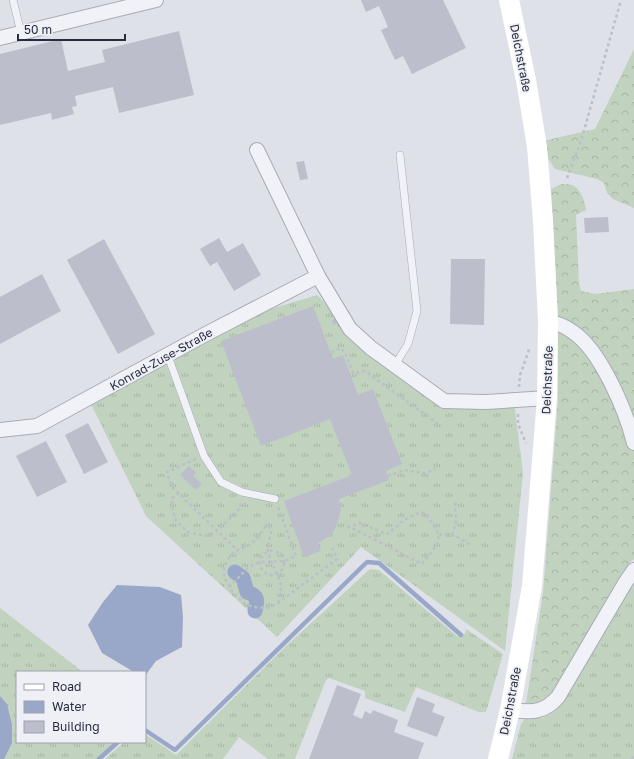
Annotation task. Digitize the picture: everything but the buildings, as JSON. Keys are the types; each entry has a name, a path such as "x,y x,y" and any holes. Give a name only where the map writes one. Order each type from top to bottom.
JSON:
{"main road":[{"name":"Deichstraße","path":"498,759 510,710 532,586 547,398 548,321 543,221 537,147 526,80 509,0"}],"street":[{"path":"0,38 152,0"},
{"path":"257,150 318,276 350,329 371,348 444,401 486,402 547,398"},
{"name":"Konrad-Zuse-Straße","path":"0,430 37,426 271,299 318,276"},
{"path":"548,321 562,325 574,332 584,342 599,362 608,377 625,413 634,443"},
{"path":"510,710 529,712 538,711 546,708 558,697 634,570"}],"lane":[{"path":"13,0 21,33"},
{"path":"395,365 408,344 417,311 400,155"},
{"path":"168,356 204,456 220,482 242,492 275,499"}],"path":[{"path":"567,178 581,141 621,0"},
{"path":"526,444 518,424 518,400 520,375 532,341"},
{"path":"330,352 341,348 346,355 353,373 365,371 441,426"},
{"path":"204,456 167,472 172,487 238,551"},
{"path":"388,476 404,470 425,473 435,468"},
{"path":"179,493 171,500 172,512 176,521 188,532 206,536 217,531 240,508 242,492"},
{"path":"229,587 249,567 260,562 284,561 296,556 275,499"},
{"path":"452,535 456,523 455,500"},
{"path":"421,512 425,513 439,535 439,540 422,564 349,527 360,523 386,534 404,520 421,512"},
{"path":"278,603 282,590 278,574 271,562 268,551 272,532 271,528 268,526 265,527 251,544 234,552 228,559 224,568 224,577 229,587 244,603 258,608 267,608 278,603 337,559 332,547"},
{"path":"439,535 452,535 472,546"},
{"path":"268,551 275,551 279,553 284,561 282,570 278,574 270,575 265,573 260,566 263,554 268,551"},
{"path":"632,759 634,755"}],"green space":[{"path":"634,49 634,208 613,199 607,193 604,183 597,179 555,169 545,154 543,141 595,129"},
{"path":"561,184 574,186 579,191 586,210 576,215 579,283 581,291 595,294 634,289 634,559 630,562 620,579 552,704 525,710 543,593 558,399 558,316 551,189"},
{"path":"317,295 364,344 441,403 514,402 523,473 505,651 361,547 277,637 146,516 91,404 220,333 267,310"},
{"path":"370,569 379,570 457,636 465,634 466,629 503,654 486,712 479,712 416,687 405,712 365,698 365,691 329,678 326,680 295,759 268,759 239,737 223,759 105,759 123,743 146,743 146,735 176,755 285,647"},
{"path":"634,581 634,759 512,759 521,724 527,718 545,717 559,707"},
{"path":"0,608 82,671 16,671 16,743 115,743 97,759 0,759"}],"water":[{"path":"117,585 160,587 181,595 183,617 182,647 156,661 146,675 146,671 132,671 102,653 88,625 103,602"},
{"path":"0,696 7,704 12,725 12,743 4,759 0,759"}],"waterway":[{"path":"146,731 175,750 367,562 379,563 461,635"},
{"path":"235,572 243,578 247,592 255,596 257,602 255,611"},
{"path":"99,759 117,743"}]}
